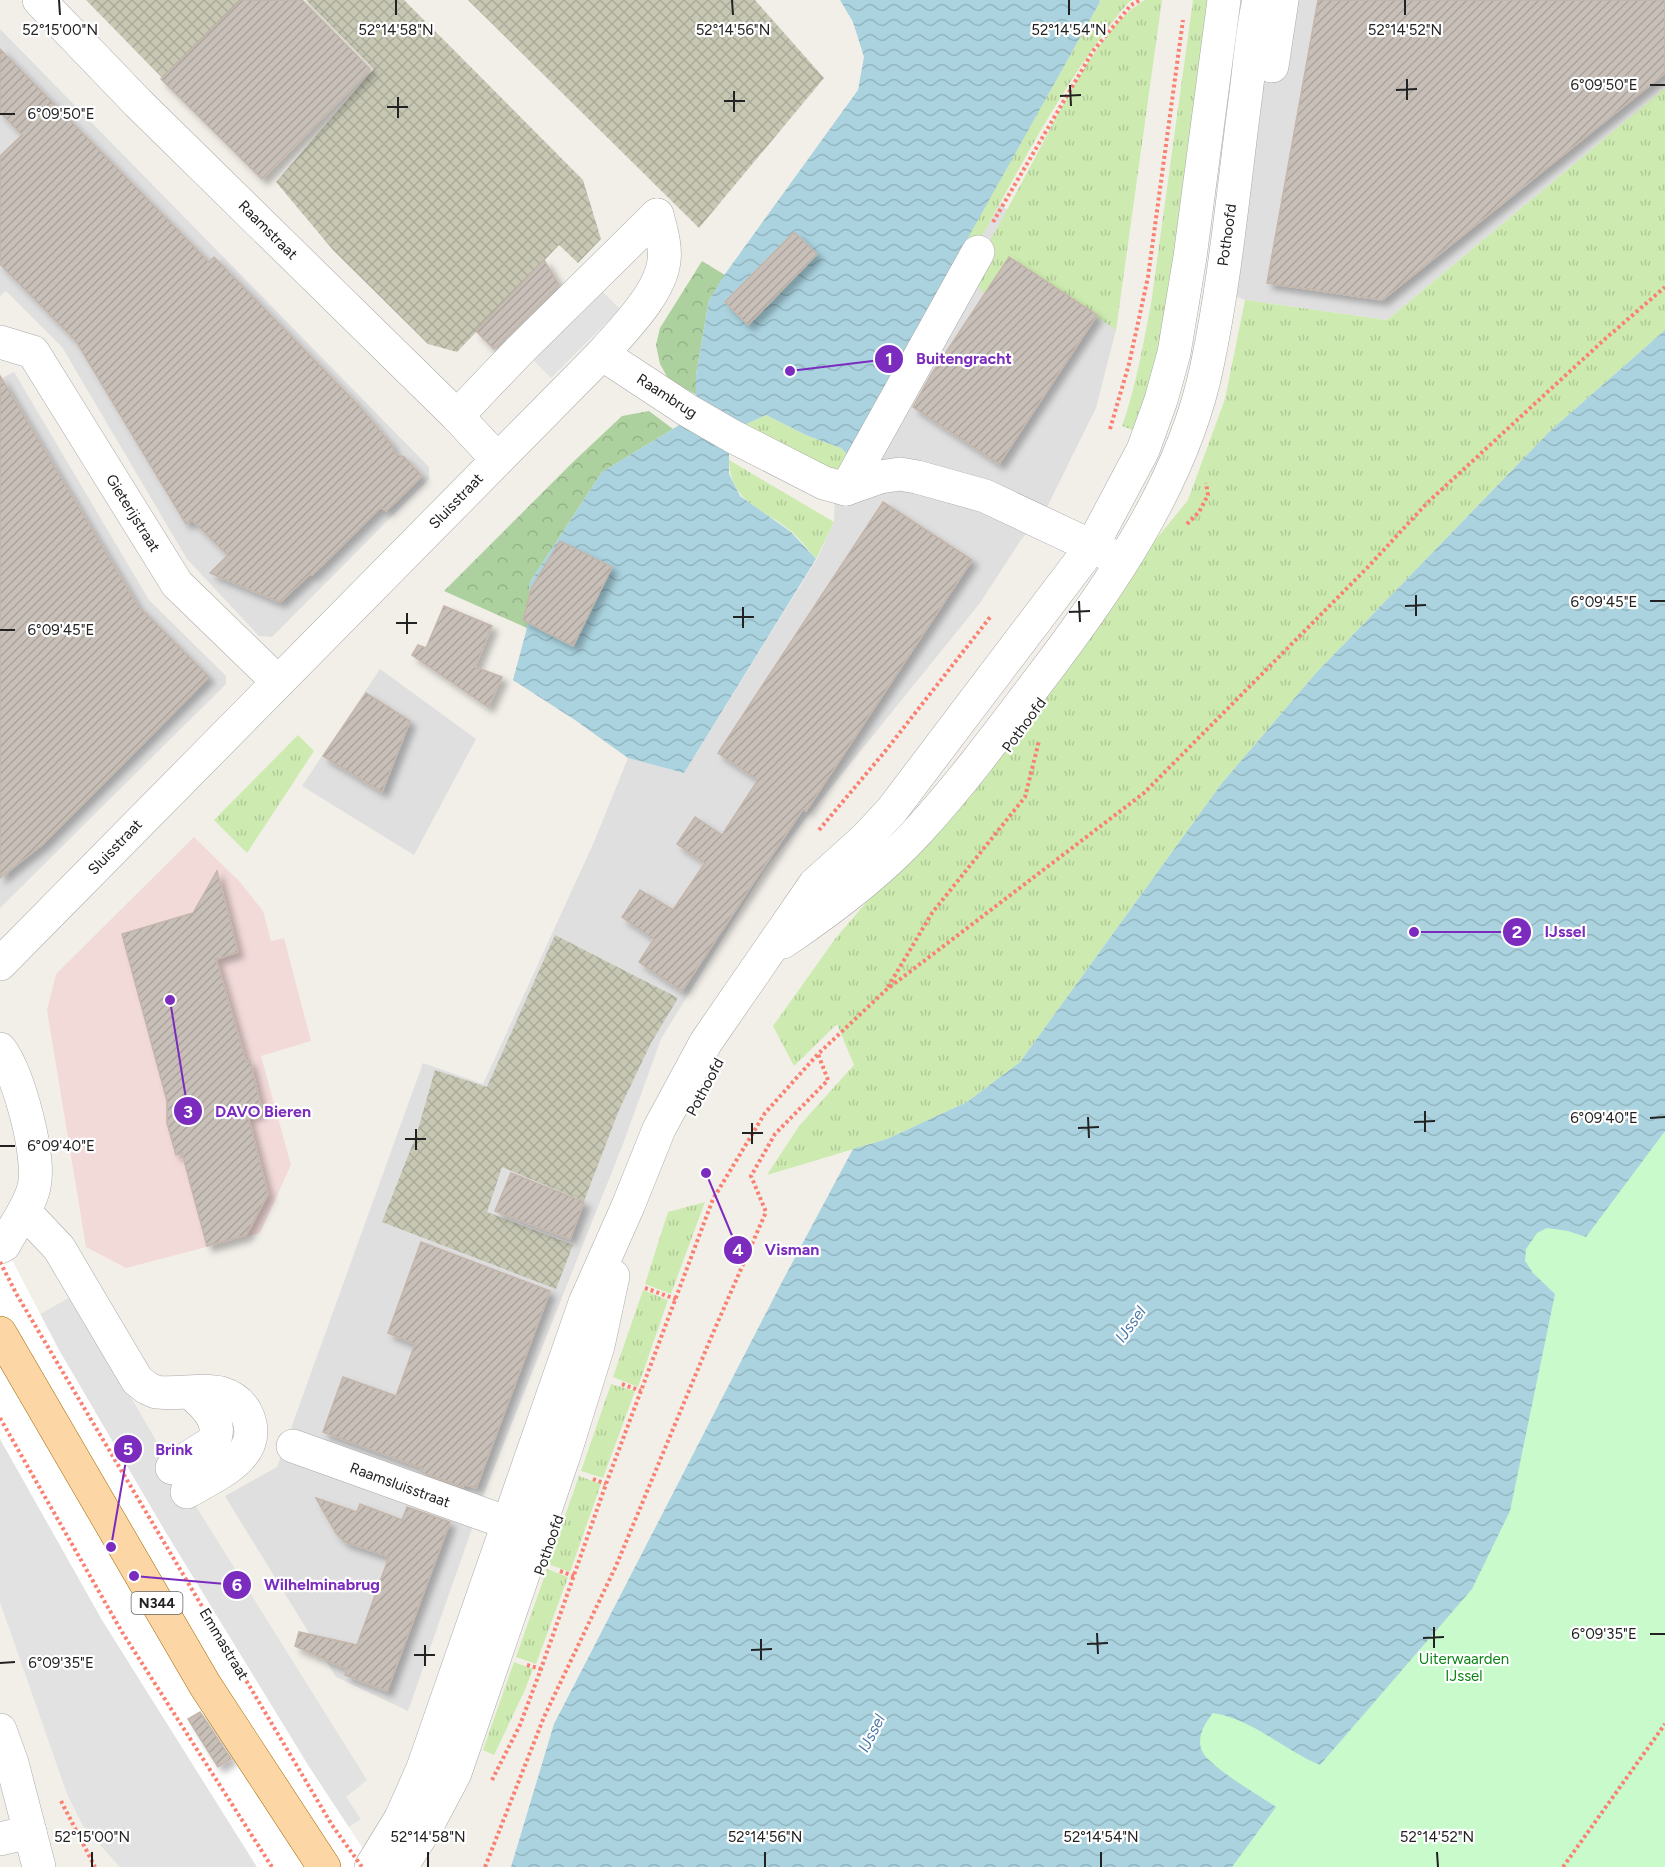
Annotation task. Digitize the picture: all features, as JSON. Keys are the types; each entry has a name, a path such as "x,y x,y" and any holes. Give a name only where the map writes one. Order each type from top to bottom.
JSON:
{"main road":[{"name":"N344","path":"0,1333 205,1685 324,1867"}],"street":[{"name":"Raamstraat","path":"39,0 138,103 457,416 497,459"},
{"name":"Pothoofd","path":"377,1866 423,1768 585,1303 659,1129 706,1042 815,884 866,838 892,810 1092,546 1143,450 1161,400 1174,353 1190,257 1224,0"},
{"name":"Pothoofd","path":"770,951 833,909 918,832 979,759 1075,633 1141,530 1173,465 1191,421 1207,368 1217,311 1259,0"},
{"name":"Pothoofd","path":"1251,213 1282,0"},
{"name":"Sluisstraat","path":"0,964 602,354 657,286 664,262 664,244 657,215 520,350 457,416"},
{"path":"846,489 978,252"},
{"name":"Gieterijstraat","path":"0,342 33,352 177,584 277,681"},
{"name":"Raambrug","path":"602,354 687,410 732,436 824,483 846,489"},
{"path":"846,489 880,477 900,474 917,477 985,496 1122,562"},
{"path":"0,1049 7,1058 17,1080 24,1102 34,1161 35,1183 31,1198 9,1230 59,1248 137,1380 147,1388 156,1392 192,1394 218,1392 238,1401 246,1410 251,1432 248,1449 238,1460 180,1480"},
{"name":"Pothoofd","path":"377,1866 428,1826 455,1773 564,1455 598,1346 628,1206"},
{"name":"Raamsluisstraat","path":"293,1446 508,1523"},
{"path":"0,1730 12,1763 15,1835 39,1867"}],"path":[{"path":"999,210 1093,51 1131,5 1140,0"},
{"path":"1143,450 1109,432 1129,364 1148,277 1185,10"},
{"path":"487,1790 520,1725 606,1484 713,1199 765,1113 818,1054 886,990 1144,793 1368,567 1426,503 1665,286"},
{"path":"1173,465 1195,473 1203,478 1207,485 1208,495 1199,512 1184,527"},
{"path":"886,990 932,913 1025,797"},
{"path":"485,1867 544,1717 616,1566 712,1333 765,1212 751,1176 775,1134 828,1080 818,1054"},
{"name":"Emmastraat","path":"0,1262 17,1295 326,1815 377,1866"},
{"path":"637,1285 676,1299"},
{"path":"0,1418 122,1632 272,1867"},
{"path":"1563,1867 1665,1724"}],"shaded area":[{"path":"86,0 279,0 179,95"},
{"path":"306,0 404,0 583,180 601,239 578,263 559,245 457,352 428,344 333,250 276,182 374,69"},
{"path":"468,0 755,0 824,78 699,228"},
{"path":"1274,0 1665,0 1665,88 1387,320 1245,300 1231,294"},
{"path":"0,29 429,467 429,479 272,637 259,636 187,559 62,347 6,291 0,296"},
{"path":"999,205 1124,269 1116,330 1096,408 1047,507 1021,540 980,603 766,868 661,1039 623,1144 487,1486 408,1711 336,1677 225,1496 277,1467 423,1063 483,1084 594,842 628,758 684,773 817,559 834,522 835,476 971,256"},
{"path":"600,289 620,309 551,378 531,358"},
{"path":"14,372 149,600 226,676 226,684 0,908 0,379"},
{"path":"380,669 476,739 414,855 302,786"},
{"path":"194,837 240,882 263,911 271,941 284,938 311,1041 261,1056 291,1165 260,1233 126,1268 86,1247 47,1010 56,974"},
{"path":"555,935 678,998 651,1043 619,1110 584,1201 502,1167 487,1212 573,1245 556,1289 382,1222 417,1133 435,1070 487,1087"},
{"path":"72,1296 172,1468 367,1780 346,1797 361,1819 286,1867 120,1867 83,1826 67,1794 0,1602 0,1337"}],"green space":[{"path":"1099,0 1132,0 1083,62 1025,158 971,256 957,256 1100,2"},
{"path":"1145,0 1162,0 1116,330 1009,257 984,295 971,275 1056,118 1083,71 1113,28 1129,11"},
{"path":"1193,0 1212,0 1166,310 1155,371 1135,431 1122,426 1135,381 1151,304"},
{"path":"1665,88 1665,330 1550,431 1316,673 1222,783 1020,1062 967,1102 887,1139 767,1175 799,1126 854,1065 837,1024 794,1066 773,1026 835,939 1045,692 1121,582 1188,500 1225,399 1245,300 1387,320"},
{"path":"702,261 725,275 709,300 696,375 697,395 669,380 660,364 656,345 660,328"},
{"path":"649,411 673,429 602,472 530,582 527,628 444,591 622,416"},
{"path":"766,415 808,436 841,448 847,454 835,476 746,424"},
{"path":"729,460 834,522 816,559 791,531 742,495 735,486"},
{"path":"298,735 314,751 247,853 214,820"},
{"name":"Uiterwaarden IJssel","path":"1665,1066 1665,1867 1109,1867 1523,1230"},
{"path":"705,1202 671,1294 645,1284 668,1212"},
{"path":"643,1290 668,1300 638,1387 613,1377"},
{"path":"611,1384 635,1391 603,1478 581,1471"},
{"path":"579,1476 601,1484 570,1572 548,1564"},
{"path":"547,1569 568,1577 536,1664 516,1657"},
{"path":"514,1662 533,1669 494,1755 483,1750"}],"water":[{"path":"840,0 1099,0 1100,2 847,454 841,448 808,436 766,415 746,424 729,438 729,474 740,496 791,532 816,559 684,773 628,758 513,680 527,628 530,582 602,472 686,421 696,412 696,375 709,300 725,274 858,90 864,57 853,22"},
{"path":"1665,330 1665,1131 1586,1237 1547,1228 1537,1233 1526,1249 1525,1261 1533,1273 1555,1294 1510,1511 1472,1589 1320,1765 1241,1721 1213,1713 1204,1726 1200,1741 1206,1757 1214,1765 1276,1807 1232,1867 511,1867 554,1724 853,1149 887,1139 967,1102 1020,1062 1222,783 1316,673 1550,431"}],"pier":[{"path":"0,1237 59,1350 165,1531 308,1765 375,1867 257,1867 102,1620 0,1439"}],"building":[{"path":"241,0 302,0 370,69 262,179 161,79"},
{"path":"1318,0 1665,0 1665,73 1382,300 1267,283"},
{"path":"0,49 209,262 214,257 358,405 391,444 395,454 404,457 422,476 386,511 381,507 312,575 310,574 280,602 210,573 228,555 192,520 186,524 76,341 0,264 0,156 22,135 0,112"},
{"path":"794,232 817,254 748,325 725,302"},
{"path":"1009,257 1097,315 999,464 913,407 931,375"},
{"path":"544,260 559,285 494,349 476,331"},
{"path":"0,376 137,605 209,677 43,844 0,878"},
{"path":"883,502 972,560 806,811 803,809 682,991 639,962 654,939 622,917 640,890 673,910 705,863 677,844 695,817 722,835 758,780 718,753"},
{"path":"560,541 612,567 573,646 523,620 531,589"},
{"path":"444,606 492,626 475,667 502,677 488,707 412,655 418,645 426,648"},
{"path":"366,693 410,721 382,792 323,756"},
{"path":"217,871 238,952 216,959 246,1062 250,1061 262,1111 248,1117 268,1194 246,1235 207,1246 182,1153 176,1155 167,1123 167,1101 122,934 193,913"},
{"path":"511,1173 584,1202 570,1239 495,1211"},
{"path":"421,1242 550,1291 476,1488 464,1484 463,1487 421,1472 422,1468 323,1432 343,1377 396,1396 415,1344 388,1333"},
{"path":"316,1498 357,1512 360,1504 402,1520 407,1507 450,1522 387,1691 345,1675 347,1669 295,1646 299,1632 357,1645 389,1557 345,1542 336,1533"},
{"path":"200,1712 231,1759 218,1767 188,1719"}],"place":[{"name":"Buitengracht","path":"790,371"},
{"name":"IJssel","path":"1414,932"},
{"name":"DAVO Bieren","path":"170,1000"},
{"name":"Visman","path":"706,1173"},
{"name":"Brink","path":"111,1547"},
{"name":"Wilhelminabrug","path":"134,1576"}]}
